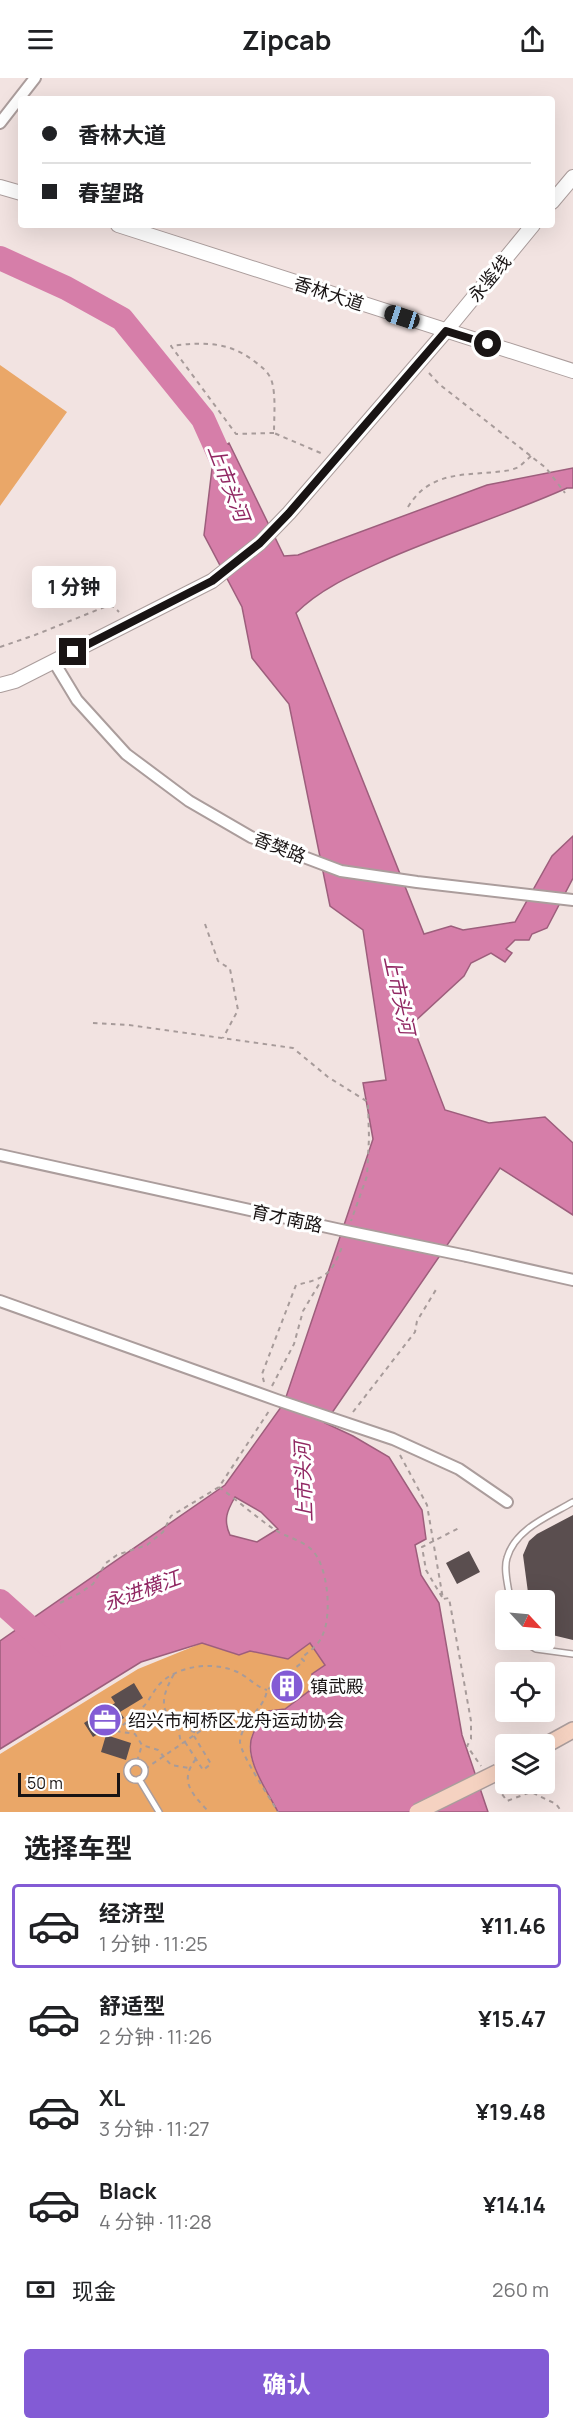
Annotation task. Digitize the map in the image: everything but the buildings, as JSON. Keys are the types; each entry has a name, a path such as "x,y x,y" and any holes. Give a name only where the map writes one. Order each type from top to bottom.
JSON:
{"main road":[{"path":"555,1740 573,1730"},
{"path":"417,1812 495,1773"}],"street":[{"path":"21,96 35,78"},
{"path":"0,123 18,100"},
{"path":"555,198 573,177"},
{"path":"0,187 18,193"},
{"name":"香林大道","path":"127,228 573,372"},
{"name":"永鉴线","path":"0,685 15,681 54,662 212,581 260,543 289,513 446,331 531,228"},
{"name":"香樊路","path":"54,662 77,700 126,754 189,801 251,837 341,871 573,900"},
{"name":"育才南路","path":"0,1155 573,1280"},
{"path":"0,1301 393,1439 459,1469 507,1502"}],"lane":[{"path":"509,1590 506,1560 516,1539 535,1524 573,1502"},
{"path":"543,1650 573,1654"},
{"path":"137,1761 145,1769 144,1776 139,1779 130,1778 127,1773 129,1765 137,1761"},
{"path":"139,1779 159,1812"}],"path":[{"path":"274,433 272,382 267,372 241,351 218,344 198,343 171,346 236,435 274,433 335,459"},
{"path":"418,362 439,384 546,468 566,493"},
{"path":"408,507 416,494 441,478 511,470 519,467 531,456"},
{"path":"0,647 108,606 114,607 128,624"},
{"path":"205,924 218,961 230,969 238,1010 223,1038"},
{"path":"93,1023 129,1025 293,1048 328,1077 368,1102 367,1176 345,1232 337,1260 322,1279 303,1311 294,1344 272,1398"},
{"path":"272,1398 262,1374 296,1286 322,1279"},
{"path":"359,1428 364,1419 353,1412 415,1332 417,1321 437,1288"},
{"path":"60,1603 93,1584 106,1563 117,1555 147,1545 163,1532 171,1516 219,1487 265,1418"},
{"path":"393,1439 403,1463 427,1505 443,1599"},
{"path":"219,1487 274,1529 306,1545 314,1552 327,1589 328,1617 323,1635 312,1650 301,1658 304,1661 267,1690 265,1701 252,1714 244,1727 240,1741 243,1754 278,1812"},
{"path":"443,1599 426,1570 422,1547 461,1527"},
{"path":"443,1599 448,1598 471,1721 471,1739 467,1746"},
{"path":"189,1768 171,1765 158,1750 142,1745 135,1734 116,1731 145,1704 164,1679 184,1669 218,1666 248,1677 257,1687 267,1690"},
{"path":"174,1674 166,1688 164,1710 178,1726 197,1733"},
{"path":"145,1769 208,1725"},
{"path":"178,1726 181,1745"},
{"path":"185,1742 203,1770 211,1764 194,1736"},
{"path":"137,1761 142,1745"},
{"path":"196,1759 189,1768 188,1785 194,1796 209,1812"},
{"path":"507,1801 531,1792 556,1804 562,1812"}],"shaded area":[{"path":"0,365 67,412 0,506"},
{"path":"202,1643 239,1655 250,1651 288,1659 310,1643 325,1665 312,1674 309,1691 285,1709 269,1711 251,1739 250,1751 255,1769 278,1812 0,1812 0,1754 138,1669"}],"water":[{"name":"永进横江","path":"229,443 284,556 298,555 487,485 573,468 573,488 567,488 383,561 326,590 296,613 424,934 451,926 463,930 515,922 552,856 573,836 573,878 547,928 532,934 529,940 515,940 506,949 512,953 505,962 491,953 471,963 464,976 412,1024 445,1110 489,1123 545,1117 573,1143 573,1215 500,1168 325,1423 389,1457 422,1510 426,1539 415,1545 421,1575 439,1603 462,1735 488,1812 278,1812 253,1764 251,1743 254,1731 269,1711 285,1709 309,1691 312,1674 325,1665 310,1643 288,1659 250,1651 239,1655 202,1643 141,1662 0,1749 0,1641 225,1485 284,1403 373,1139 363,1083 386,1080 363,930 330,906 289,704 252,658 242,607 204,535 214,452","holes":["235,1497 261,1512 278,1529 257,1542 230,1535 227,1516"]}],"waterway":[{"name":"上市头河","path":"0,258 66,288 122,319 203,419 230,479"},
{"path":"0,1601 49,1645"}],"place":[{"name":"镇武殿","path":"287,1686"},
{"name":"绍兴市柯桥区龙舟运动协会","path":"105,1720"}],"route":[{"path":"73,652 212,581 260,543 289,513 446,331 488,344"}]}
